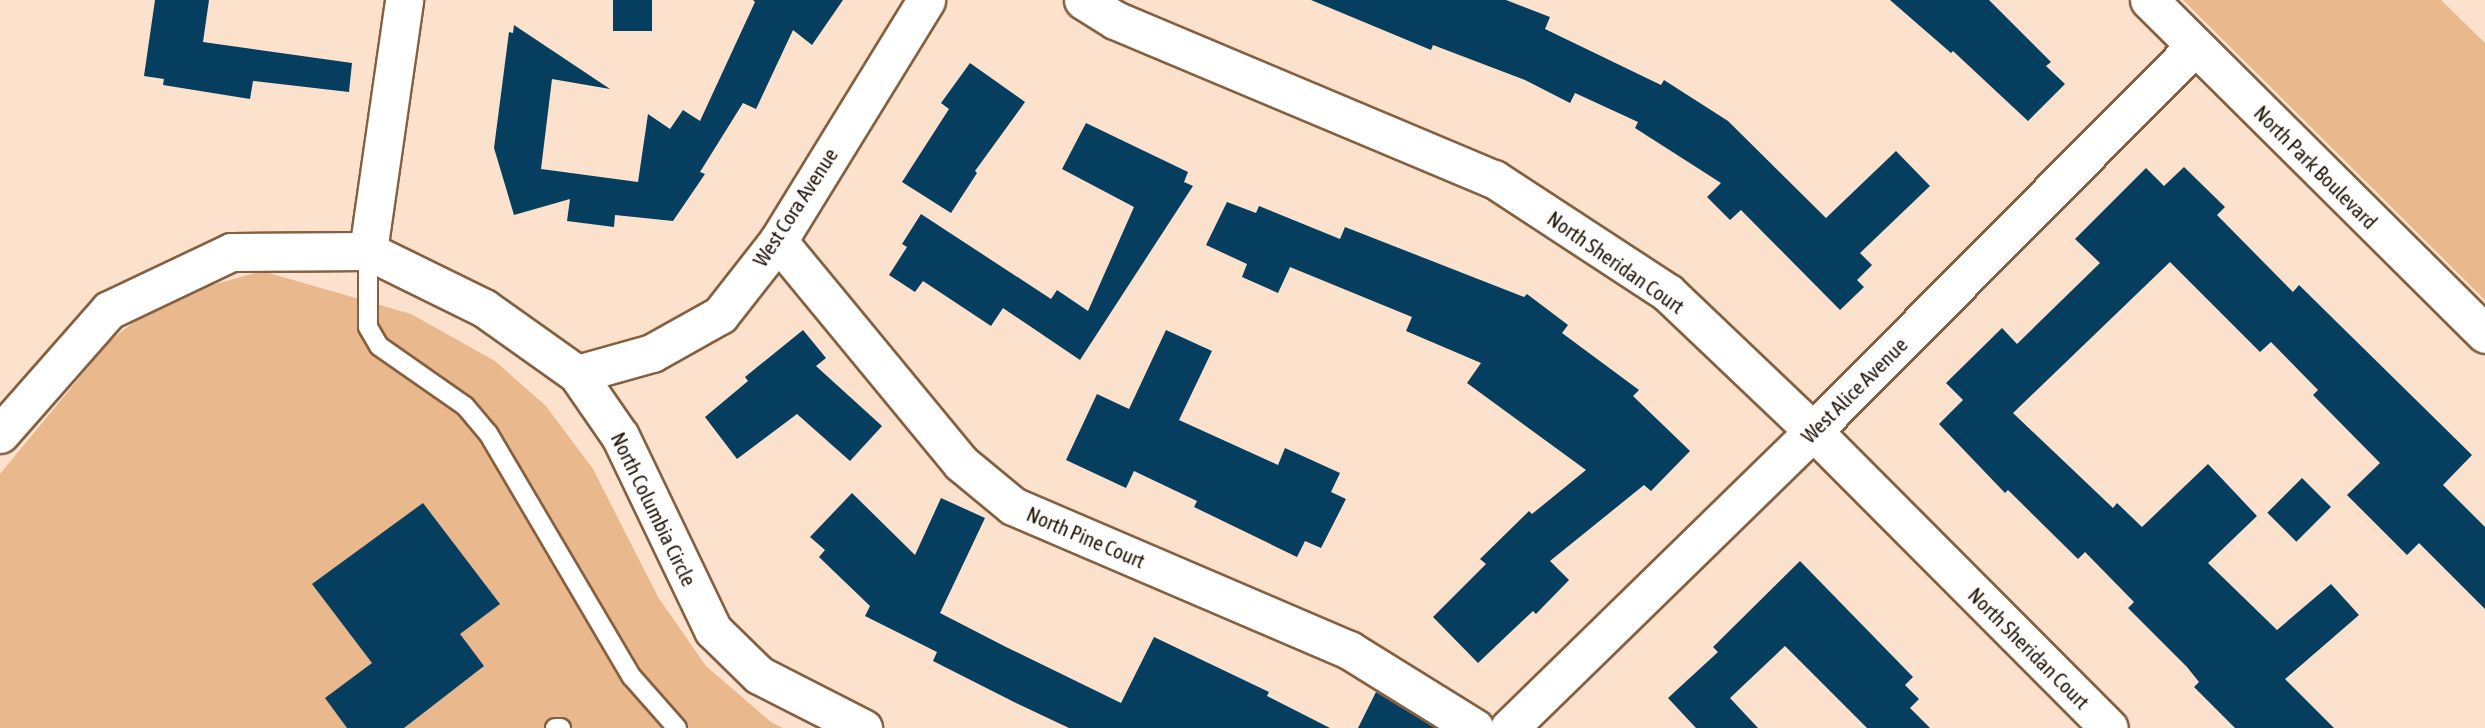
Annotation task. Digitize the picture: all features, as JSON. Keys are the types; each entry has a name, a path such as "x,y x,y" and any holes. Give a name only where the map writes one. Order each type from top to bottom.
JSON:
{"street":[{"path":"0,434 109,310 231,252 368,251 404,0"},
{"name":"West Cora Avenue","path":"577,374 652,353 720,315 778,241 926,0"},
{"name":"North Sheridan Court","path":"1083,0 1115,20 1494,179 1668,293 1813,431 2109,728"},
{"name":"North Park Boulevard","path":"2149,0 2485,334"},
{"name":"West Alice Avenue","path":"1509,728 1813,431 2194,47"},
{"name":"North Pine Court","path":"778,241 961,463 1013,506 1349,650 1475,728"},
{"name":"North Columbia Circle","path":"368,251 484,308 577,374 620,436 713,630 759,675 863,728"}],"lane":[{"path":"368,251 368,327 379,346 465,406 488,433 632,677 677,728"},
{"path":"555,728 561,728"}],"shaded area":[{"path":"2183,0 2441,0 2485,43 2485,300"},
{"path":"262,271 411,314 495,361 546,406 593,469 658,597 706,666 771,722 783,728 0,728 0,474 108,343 161,299"}],"building":[{"path":"155,0 209,0 203,42 352,63 349,92 253,81 250,99 163,85 164,79 144,76"},
{"path":"613,0 652,0 652,31 613,31"},
{"path":"753,0 843,0 812,45 793,30 756,109 743,103 700,172 705,174 673,221 615,215 614,227 567,221 570,199 514,215 494,148 509,32 513,33 514,25 610,89 552,79 541,169 638,182 648,114 670,129 683,110 700,121 755,2"},
{"path":"1311,0 1506,0 1550,17 1545,29 1661,85 1664,80 1728,121 1826,218 1896,151 1930,186 1860,253 1872,265 1857,280 1864,287 1840,310 1741,210 1730,220 1707,197 1721,183 1635,128 1638,122 1575,93 1570,103 1525,80 1433,45 1431,50"},
{"path":"1890,0 1989,0 2051,62 2046,66 2065,84 2028,121 1953,51 1951,53"},
{"path":"970,63 1025,102 975,171 977,173 951,213 902,182 949,109 941,103"},
{"path":"1086,123 1188,172 1184,182 1193,186 1080,360 1003,308 991,326 923,281 915,292 889,275 907,247 902,244 921,214 1051,299 1057,290 1088,311 1134,207 1062,169"},
{"path":"2184,167 2225,207 2217,215 2293,292 2299,285 2472,455 2443,485 2485,527 2485,609 2419,543 2407,555 2347,495 2380,463 2313,395 2318,390 2271,342 2260,352 2170,262 2013,413 2113,508 2117,503 2142,527 2208,464 2257,516 2208,563 2277,630 2331,584 2359,615 2285,679 2334,728 2235,728 2194,687 2199,682 2187,667 2128,608 2134,602 2085,552 2078,559 2008,490 2005,493 1939,424 1963,400 1946,383 2002,328 2017,344 2100,263 2075,239 2146,168 2164,186"},
{"path":"1227,202 1256,213 1259,206 1340,239 1345,227 1524,297 1527,294 1568,325 1562,333 1639,390 1633,396 1690,451 1651,491 1644,485 1550,561 1569,580 1536,614 1533,611 1478,663 1433,617 1486,564 1480,559 1529,511 1532,514 1586,470 1467,383 1481,363 1406,331 1412,317 1290,267 1278,293 1242,277 1247,264 1206,245"},
{"path":"803,330 826,358 816,366 882,426 850,461 797,414 737,459 705,417 748,381 745,377"},
{"path":"1166,330 1212,351 1179,420 1278,465 1285,448 1340,473 1331,492 1346,499 1321,548 1305,541 1297,557 1194,507 1197,501 1134,471 1126,488 1066,460 1097,394 1129,409"},
{"path":"2302,478 2331,507 2296,542 2267,513"},
{"path":"852,493 915,555 941,498 985,518 940,613 1006,647 1121,703 1154,637 1269,692 1267,696 1330,728 1069,728 1016,703 933,661 937,652 865,616 870,606 819,557 825,550 810,537"},
{"path":"423,503 500,604 460,634 484,666 404,728 347,728 325,698 372,663 312,584"},
{"path":"1800,561 1913,677 1905,685 1919,699 1910,708 1930,728 1867,728 1785,646 1730,698 1758,728 1696,728 1668,698 1718,652 1713,647"},
{"path":"1376,692 1435,728 1358,728"}]}
